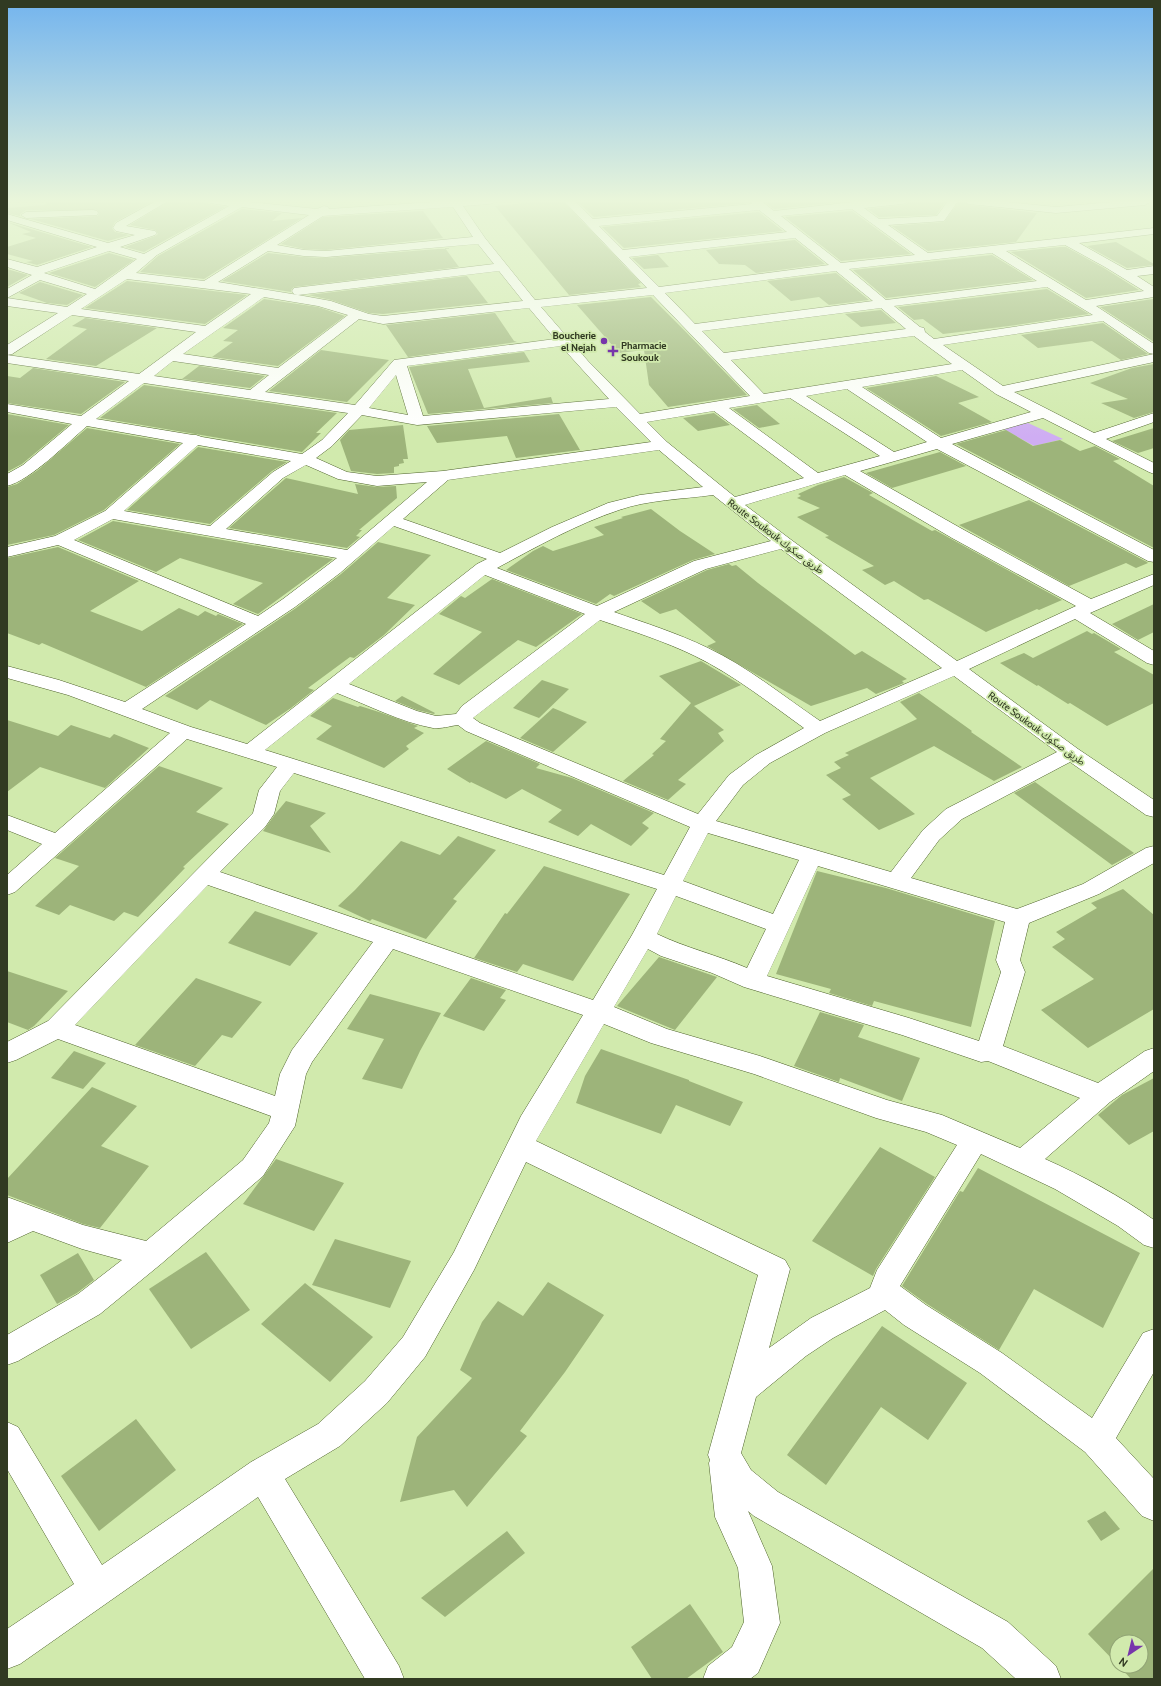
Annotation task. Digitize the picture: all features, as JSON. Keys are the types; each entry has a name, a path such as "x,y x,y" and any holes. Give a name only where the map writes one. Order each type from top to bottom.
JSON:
{"street":[{"path":"7,294 29,280"},
{"path":"56,280 97,293"},
{"path":"7,351 117,280"},
{"path":"167,280 269,293 326,303 376,320 383,320 655,291 742,280"},
{"path":"206,285 214,280"},
{"path":"7,481 28,468 84,421 207,330 269,293 388,280"},
{"name":"Route Soukouk طريق صكوك","path":"512,280 583,364 619,402 662,445 716,490 784,543 955,669 1071,753 1154,810"},
{"path":"645,280 760,399"},
{"path":"854,280 919,331 930,342 1002,391 1154,469"},
{"path":"1043,280 1106,317 1154,350"},
{"path":"1135,280 1154,292"},
{"path":"693,328 1048,283"},
{"path":"1084,304 1154,292"},
{"path":"7,302 207,330"},
{"path":"254,395 280,372 358,314"},
{"path":"930,342 1106,317"},
{"path":"720,357 919,331"},
{"path":"213,532 278,475 305,459 327,443 359,410 399,363 565,342"},
{"path":"172,357 280,372"},
{"path":"1002,391 1154,358"},
{"path":"7,359 359,410 417,421 619,402"},
{"path":"399,363 417,421"},
{"path":"636,419 964,366"},
{"path":"850,385 940,444 1154,557"},
{"path":"794,394 892,457"},
{"path":"717,406 816,479"},
{"path":"7,408 196,439 305,459 333,473 363,480 377,481 444,476 662,445"},
{"path":"733,503 1044,413"},
{"path":"1094,438 1154,417"},
{"path":"7,552 60,540 111,514 196,439"},
{"path":"847,470 1083,609 1154,658"},
{"path":"127,710 289,603 444,476"},
{"path":"250,752 483,568 558,530 614,506 640,500 716,490"},
{"path":"111,514 349,555"},
{"path":"391,520 502,559"},
{"path":"60,540 260,623"},
{"path":"335,686 410,715 435,722 462,718 469,710 598,613 700,566 784,543"},
{"path":"483,568 598,613 665,636 702,652 738,673 818,729"},
{"path":"7,1652 96,1588 263,1474 329,1435 376,1392 414,1347 464,1261 531,1124 643,937 702,824 736,780 763,759 818,729 955,669 1083,609 1154,579"},
{"path":"7,672 24,676 127,710 184,731 670,885 780,924"},
{"path":"462,718 473,728 702,824 1018,918 1091,888 1154,853"},
{"path":"7,887 184,731"},
{"path":"896,882 931,835 954,814 1071,753"},
{"path":"13,1045 57,1028 263,814 270,790 290,764"},
{"path":"7,822 59,842"},
{"path":"753,982 812,856"},
{"path":"204,875 598,1011 660,1036 760,1066 885,1110 932,1123 975,1140 1065,1181 1128,1217 1154,1236"},
{"path":"989,1050 1013,972 1008,960 1018,918"},
{"path":"643,937 669,950 721,967 753,982 909,1028 981,1052 989,1050 1101,1095"},
{"path":"7,1352 89,1304 151,1255 253,1168 282,1126 292,1074 301,1057 388,939"},
{"path":"57,1028 285,1110"},
{"path":"1023,1162 1101,1095 1154,1058"},
{"path":"975,1140 887,1279 885,1287 887,1294 915,1315 991,1363 1097,1441 1154,1504"},
{"path":"520,1146 775,1269 724,1455 732,1517 755,1566 762,1623 745,1660 721,1679"},
{"path":"15,1219 82,1238 151,1255"},
{"path":"742,1388 795,1346 822,1328 887,1294"},
{"path":"1097,1441 1154,1343"},
{"path":"7,1438 96,1588"},
{"path":"724,1455 739,1482 766,1504 995,1635 1043,1679"},
{"path":"263,1474 386,1679"}],"shaded area":[{"path":"1028,423 1063,439 1034,446 1002,428"}],"building":[{"path":"7,280 20,280 7,287"},
{"path":"71,280 106,280 95,287"},
{"path":"224,280 354,280 294,287 291,292 222,281"},
{"path":"436,280 470,280 488,303 383,314 369,313 331,300 308,295"},
{"path":"556,280 638,280 641,283 638,284 641,287 569,295"},
{"path":"844,280 869,300 829,305 819,297 791,301 767,281"},
{"path":"864,280 1033,280 886,298"},
{"path":"1056,280 1123,280 1139,290 1086,298"},
{"path":"127,281 247,295 205,324 85,308"},
{"path":"40,282 83,295 67,305 47,303 19,293"},
{"path":"1047,289 1089,314 943,334 923,319 914,320 898,307"},
{"path":"651,297 747,395 668,407 649,385 644,350 619,353 577,305"},
{"path":"264,299 318,307 345,316 278,366 212,357 233,342 223,341 238,330 223,328"},
{"path":"1153,299 1154,342 1100,307"},
{"path":"881,310 896,323 861,327 845,314"},
{"path":"495,313 514,341 517,342 408,357 386,325"},
{"path":"85,318 157,328 96,366 46,359 87,329 72,326"},
{"path":"1103,323 1148,354 1121,360 1092,341 1038,348 1021,335"},
{"path":"321,350 389,360 347,402 269,391"},
{"path":"524,352 530,362 468,369 484,408 551,397 553,403 428,414 409,367"},
{"path":"1154,364 1154,412 1134,418 1101,403 1128,399 1090,383 1132,368"},
{"path":"199,366 265,376 250,388 182,379"},
{"path":"33,368 125,382 81,414 7,403 7,376 20,378"},
{"path":"936,376 979,397 958,403 992,422 941,436 866,388"},
{"path":"144,385 337,413 316,433 321,433 302,452 100,418"},
{"path":"757,405 780,424 759,428 733,409"},
{"path":"714,413 730,425 698,431 683,418"},
{"path":"7,414 69,425 22,464 7,472"},
{"path":"559,414 580,450 516,458 507,436 437,443 427,426"},
{"path":"403,425 408,459 403,459 404,463 394,467 394,473 377,474 351,471 340,440 349,430"},
{"path":"87,428 180,444 104,510 54,535 7,545 7,487 17,484 38,470"},
{"path":"1154,428 1154,448 1138,453 1112,441"},
{"path":"1006,430 1033,446 1060,440 1080,451 1095,446 1120,459 1113,461 1154,486 1154,548 956,444"},
{"path":"198,447 287,462 272,471 210,524 127,510"},
{"path":"940,452 966,466 892,488 866,473"},
{"path":"844,477 873,493 869,495 932,531 935,530 1062,600 1039,610 1037,609 986,632 928,599 924,600 894,581 885,585 862,570 874,566 825,537 829,536 797,517 820,508 797,498 801,496 798,494 818,485"},
{"path":"286,478 358,494 355,484 377,487 396,486 397,498 359,530 362,530 356,536 360,537 347,548 229,528"},
{"path":"1029,500 1148,563 1136,568 1126,563 1069,586 959,525"},
{"path":"651,509 680,531 715,554 693,560 614,596 610,594 596,604 506,570 533,551 543,546 553,551 604,535 594,527 623,518 621,517"},
{"path":"113,521 333,559 258,614 233,604 263,583 180,558 156,572 78,540"},
{"path":"378,542 431,555 387,598 415,605 384,635 354,658 350,657 308,688 314,690 291,708 266,725 210,700 197,710 165,696 296,608 341,574"},
{"path":"58,547 139,581 90,611 142,631 179,608 198,616 205,611 216,616 218,614 243,624 146,687 42,643 39,645 7,633 7,558"},
{"path":"729,564 732,566 736,565 855,655 862,651 907,679 902,681 904,683 876,694 867,688 811,706 707,646 716,642 676,609 660,614 641,601 707,570"},
{"path":"492,579 582,614 536,647 518,640 459,685 433,674 482,632 439,614 461,596 465,598"},
{"path":"1154,604 1154,632 1138,640 1112,624"},
{"path":"1087,631 1092,634 1094,633 1121,649 1114,652 1154,675 1154,703 1107,726 1000,663 1024,653 1033,658"},
{"path":"701,661 741,685 694,706 724,730 718,733 724,741 678,780 686,784 668,800 623,781 654,755 652,754 666,741 660,739 691,703 659,676"},
{"path":"542,680 569,689 539,718 513,708"},
{"path":"919,693 972,731 971,732 1022,767 994,781 934,746 870,778 915,814 879,830 842,799 851,795 826,775 841,768 834,762 849,755 845,753 917,719 900,702"},
{"path":"402,696 435,713 417,710 395,701"},
{"path":"333,698 418,726 414,728 424,733 406,746 409,749 384,768 316,739 332,726 310,716"},
{"path":"553,708 587,722 553,752 520,738"},
{"path":"7,720 58,736 71,725 110,738 114,734 149,748 105,788 40,767 7,792"},
{"path":"486,741 540,764 536,768 572,778 654,813 642,823 649,828 631,846 591,824 578,836 548,822 562,810 522,789 506,799 471,782 470,783 447,769"},
{"path":"159,766 223,788 196,812 229,824 183,867 185,868 138,917 124,912 114,921 70,905 59,915 35,906 79,866 55,858"},
{"path":"1035,782 1134,853 1112,865 1014,793"},
{"path":"286,801 326,813 310,826 331,853 263,831"},
{"path":"458,836 496,850 453,899 457,901 426,939 372,919 370,921 338,906 401,841 440,855"},
{"path":"544,866 630,894 573,981 523,964 517,972 474,958 505,913 507,914"},
{"path":"817,871 886,888 995,921 971,1027 874,1001 872,1006 829,993 831,989 776,974"},
{"path":"1123,889 1154,915 1154,1009 1088,1048 1041,1010 1094,979 1052,947 1065,939 1056,932 1097,908 1091,903"},
{"path":"255,911 318,933 290,966 228,943"},
{"path":"659,957 717,977 675,1030 617,1006"},
{"path":"7,971 68,991 34,1026 28,1030 7,1022"},
{"path":"196,978 262,1002 232,1038 222,1035 195,1066 135,1045"},
{"path":"471,978 506,990 500,998 506,1000 484,1031 443,1016"},
{"path":"370,994 441,1013 420,1051 402,1089 362,1079 384,1039 347,1029"},
{"path":"820,1012 864,1025 858,1037 920,1058 902,1101 840,1078 839,1082 794,1066"},
{"path":"601,1049 689,1080 743,1102 730,1126 676,1105 661,1134 576,1103 585,1076"},
{"path":"74,1051 106,1063 83,1089 51,1078"},
{"path":"1154,1078 1154,1131 1129,1145 1098,1115 1122,1095"},
{"path":"92,1087 137,1106 101,1146 149,1166 100,1228 83,1224 7,1195 7,1179"},
{"path":"880,1147 935,1177 873,1276 812,1241"},
{"path":"276,1159 344,1183 314,1231 243,1204"},
{"path":"978,1168 1140,1253 1103,1328 1034,1289 999,1350 927,1304 902,1286 960,1191 963,1192"},
{"path":"335,1239 411,1261 390,1308 312,1285"},
{"path":"206,1252 250,1310 191,1349 149,1289"},
{"path":"78,1253 94,1280 77,1293 57,1304 40,1275"},
{"path":"548,1282 604,1315 565,1372 520,1431 527,1436 467,1507 454,1490 400,1502 417,1437 472,1378 460,1370 482,1322 498,1301 523,1316"},
{"path":"305,1283 373,1337 330,1382 261,1324"},
{"path":"882,1326 967,1383 928,1440 881,1407 826,1485 787,1455"},
{"path":"136,1419 176,1470 99,1531 61,1476"},
{"path":"1105,1511 1120,1529 1101,1541 1087,1521"},
{"path":"507,1531 525,1553 445,1617 421,1598"},
{"path":"1154,1568 1154,1679 1131,1679 1126,1674 1149,1674 1149,1634 1109,1634 1109,1656 1088,1634"},
{"path":"690,1604 723,1652 686,1679 652,1679 631,1647"}],"place":[{"name":"Boucherie el Nejah","path":"604,341"},
{"name":"Pharmacie Soukouk","path":"613,351"}]}
